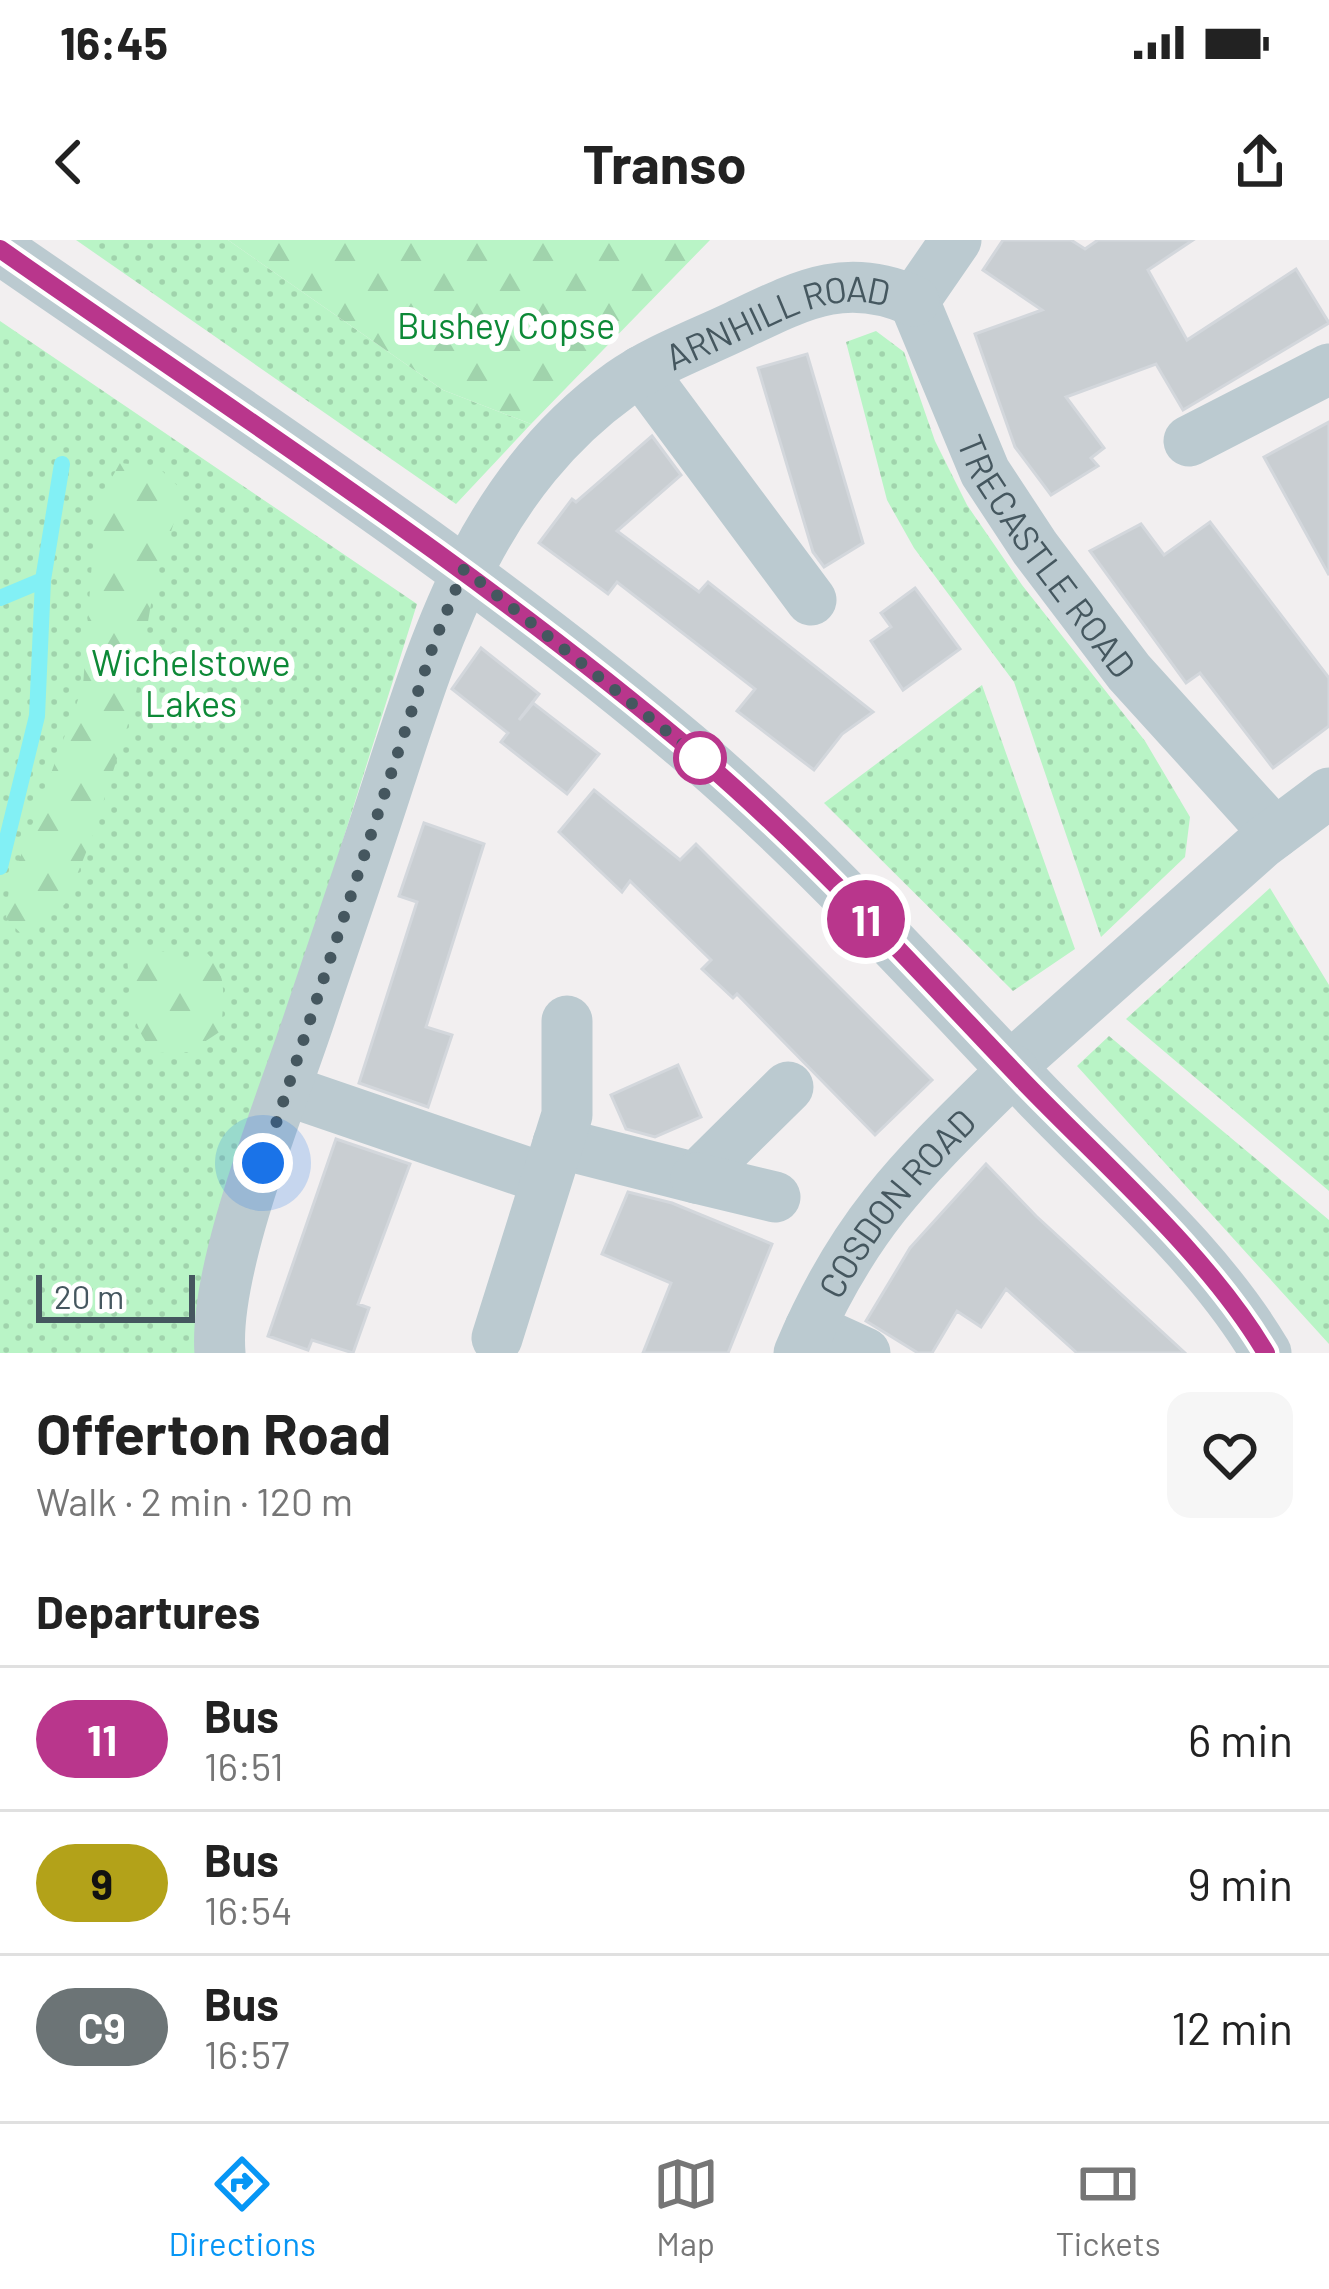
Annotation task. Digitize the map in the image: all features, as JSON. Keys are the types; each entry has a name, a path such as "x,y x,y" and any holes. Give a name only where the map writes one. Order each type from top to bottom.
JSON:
{"street":[{"path":"914,301 956,240"},
{"path":"0,249 464,569 742,796 1012,1069 1218,1287 1266,1353"},
{"name":"ARNHILL ROAD","path":"220,1353 228,1280 286,1090 434,643 464,569 496,517 554,445 641,371 832,288 877,284 914,301"},
{"name":"TRECASTLE ROAD","path":"914,301 985,472 1035,548 1130,672 1275,832"},
{"path":"1190,441 1329,369"},
{"name":"ARNHILL ROAD","path":"641,371 811,600"},
{"name":"COSDON ROAD","path":"805,1341 872,1214 1012,1069 1275,832 1329,793"},
{"path":"497,1338 552,1161 571,1072 567,1021"},
{"path":"696,1178 788,1087"},
{"path":"286,1090 552,1161 696,1178 775,1197"},
{"path":"805,1341 866,1353"}],"green space":[{"path":"76,240 228,240 443,390 531,424 456,504"},
{"name":"Bushey Copse","path":"228,240 710,240 531,424 443,390"},
{"name":"Wichelstowe Lakes","path":"0,321 417,604 227,1210 195,1353 0,1353"},
{"path":"876,331 904,352 935,441 967,505 1022,585 1145,741 1190,817 1185,857 1101,937 1014,682 914,548 887,500 846,342"},
{"path":"120,463 158,467 184,492 155,580 134,705 92,838 65,904 24,937 6,918 9,888 83,686 96,506"},
{"path":"982,685 1075,949 1013,991 824,803"},
{"path":"1270,888 1329,985 1329,1191 1126,1019"},
{"path":"138,944 188,959 194,944 206,952 222,981 221,1031 189,1052 156,1053 140,1031 132,1003 126,945"},
{"path":"1109,1036 1329,1220 1329,1344 1077,1066"}],"building":[{"path":"1003,240 1071,240 1085,249 1098,240 1193,240 1148,270 1187,340 1296,269 1329,323 1183,410 1156,364 1066,397 1104,448 1091,458 1098,466 1051,495 1015,447 975,334 1042,310 983,270"},
{"path":"807,354 863,543 824,567 813,552 758,368"},
{"path":"1329,422 1329,575 1264,457"},
{"path":"652,436 681,475 617,531 699,592 708,582 873,712 842,734 814,770 737,711 755,689 617,582 608,594 539,543 572,499 576,502"},
{"path":"1210,522 1329,678 1329,726 1273,768 1200,673 1186,683 1090,551 1141,524 1164,555"},
{"path":"915,588 960,649 903,690 871,641 891,627 881,613"},
{"path":"481,648 539,694 519,720 533,703 599,754 567,794 501,742 508,733 452,689"},
{"path":"594,790 680,860 696,844 932,1080 875,1135 737,994 733,998 702,969 711,960 630,881 622,892 559,832"},
{"path":"424,823 484,844 426,1027 452,1035 428,1107 359,1083 417,902 399,896"},
{"path":"678,1065 701,1117 655,1137 626,1129 611,1095"},
{"path":"336,1139 410,1164 358,1304 369,1308 353,1353 312,1340 308,1350 268,1336"},
{"path":"986,1164 1185,1353 1077,1353 1006,1289 981,1327 957,1311 932,1353 918,1353 866,1321 910,1248"},
{"path":"628,1192 672,1203 772,1244 728,1353 643,1353 671,1283 602,1254"}],"waterway":[{"path":"0,867 37,716 43,580 62,464"},
{"path":"0,598 43,580"}],"bus line":[{"name":"11","path":"0,249 236,406 464,569 698,756 772,823 1010,1067 1218,1287 1266,1353"}],"route":[{"path":"263,1163 434,643 464,569 700,758"}]}
